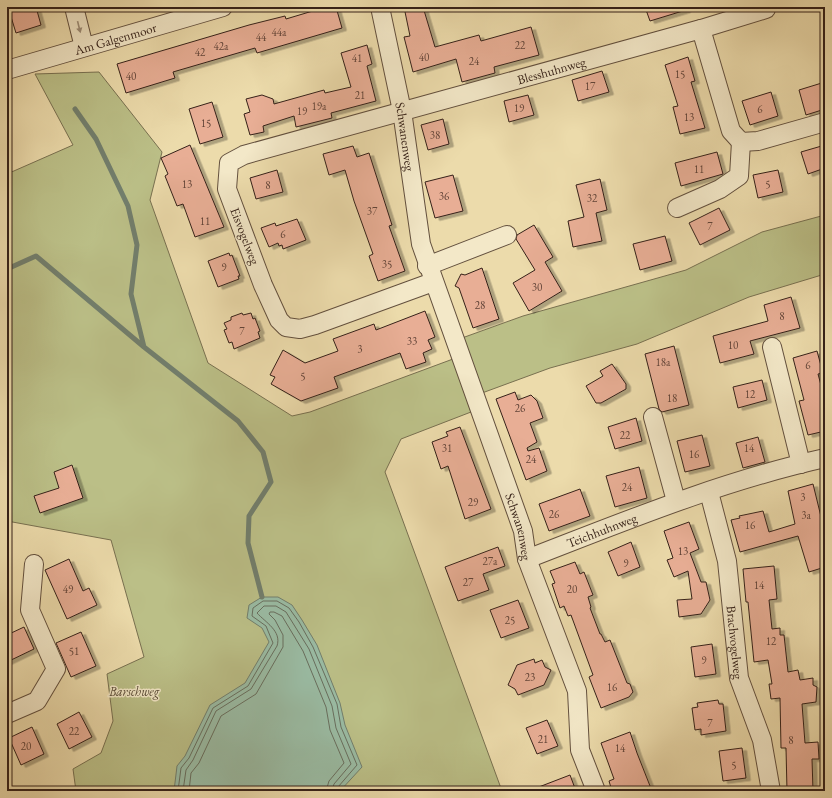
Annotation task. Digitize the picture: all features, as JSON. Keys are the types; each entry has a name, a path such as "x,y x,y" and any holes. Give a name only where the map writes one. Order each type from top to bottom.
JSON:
{"street":[{"path":"74,7 84,47"},
{"name":"Am Galgenmoor","path":"7,70 223,7"},
{"name":"Schwanenweg","path":"380,7 402,111 421,244 430,274 470,380 522,531 527,559 577,691 580,750 596,791"},
{"name":"Blesshuhnweg","path":"402,111 701,29 766,9"},
{"path":"677,208 720,189 739,176 741,142 731,131 701,29"},
{"name":"Eisvogelweg","path":"402,111 244,155 230,163 227,188 264,285 279,320 286,327 300,329 315,325 430,274"},
{"path":"741,142 758,141 825,122"},
{"path":"430,274 507,235"},
{"path":"772,347 801,464"},
{"path":"653,417 676,501"},
{"name":"Teichhuhnweg","path":"527,559 676,501 825,458"},
{"name":"Brachvogelweg","path":"708,492 727,561 739,678 762,740 771,791"},
{"path":"7,714 37,701 56,669 30,610 34,564"}],"green space":[{"name":"Barschweg","path":"99,72 162,152 150,200 208,363 292,416 310,412 453,359 471,412 401,439 385,472 502,791 76,791 73,769 101,753 113,721 107,674 144,657 111,540 7,521 7,174 73,145 35,74"},
{"path":"825,215 825,274 749,297 637,344 550,368 482,393 462,338 523,316 686,270 762,232"}],"water":[{"path":"262,597 278,597 292,605 317,645 340,703 345,725 362,767 340,791 174,791 177,766 185,756 210,705 245,683 269,642 262,628 247,618 249,605"}],"building":[{"path":"8,7 36,7 41,25 16,33"},
{"path":"326,7 336,7 342,28 257,53 255,48 173,72 175,78 126,93 117,64 249,25 285,16 286,19"},
{"path":"404,7 423,7 435,47 479,35 481,41 531,27 539,55 494,67 495,73 462,82 456,59 413,72 404,37 410,36"},
{"path":"645,7 686,7 686,10 650,21"},
{"path":"367,45 372,64 367,66 376,101 331,113 332,118 296,127 294,116 263,126 264,132 250,135 244,114 250,112 246,99 262,95 273,99 274,104 324,90 325,93 351,87 341,53"},
{"path":"688,57 695,81 691,82 705,128 680,134 673,107 678,106 665,65"},
{"path":"602,71 609,92 578,101 572,80"},
{"path":"825,82 825,109 806,115 799,90"},
{"path":"771,92 778,116 750,125 742,101"},
{"path":"528,95 534,115 509,122 504,101"},
{"path":"212,102 223,137 200,144 189,109"},
{"path":"443,119 449,144 428,150 421,125"},
{"path":"190,145 224,227 195,237 183,204 177,206 165,176 168,174 161,158"},
{"path":"825,145 825,168 808,174 801,152"},
{"path":"353,146 357,157 369,153 392,225 389,226 405,271 378,281 369,256 373,254 354,201 345,170 329,175 323,154"},
{"path":"717,152 723,174 681,186 675,163"},
{"path":"277,170 283,192 256,199 250,178"},
{"path":"778,170 783,192 758,198 753,175"},
{"path":"453,175 463,211 435,218 425,182"},
{"path":"600,179 607,210 596,213 602,241 573,247 568,221 584,217 576,185"},
{"path":"719,208 730,230 700,245 689,223"},
{"path":"297,219 306,240 283,249 282,245 279,246 278,243 269,247 261,228 275,223 276,226"},
{"path":"534,225 553,257 545,262 562,291 529,311 513,283 535,270 516,239 517,235"},
{"path":"665,236 672,261 640,270 633,244"},
{"path":"229,253 230,256 232,255 240,276 238,276 239,279 218,287 208,261"},
{"path":"482,268 499,319 473,328 459,288 455,286 461,274 465,275"},
{"path":"791,297 800,328 750,341 754,354 720,363 713,336 768,321 764,305"},
{"path":"425,311 435,337 428,340 432,349 423,353 426,362 406,369 400,353 334,377 338,388 301,401 271,384 275,377 270,375 283,350 305,363 338,351 333,339 374,324 376,330"},
{"path":"242,313 243,315 251,313 253,319 255,318 260,331 258,332 260,338 234,349 232,342 229,343 224,330 227,329 224,323 231,320 231,317"},
{"path":"674,346 689,405 662,412 659,409 645,354"},
{"path":"817,351 823,373 818,374 825,400 825,431 808,435 799,401 804,400 793,358"},
{"path":"612,364 626,384 626,389 601,403 596,403 586,386 603,376 600,371"},
{"path":"762,380 767,400 738,408 733,387"},
{"path":"515,392 518,400 531,395 537,401 543,418 530,423 537,442 527,448 528,451 539,448 547,471 526,480 496,399"},
{"path":"636,418 642,441 615,449 608,427"},
{"path":"460,427 491,509 465,519 448,466 441,469 432,442 448,436 446,432"},
{"path":"702,435 710,466 685,472 677,441"},
{"path":"758,437 765,462 743,468 736,443"},
{"path":"72,465 83,498 40,513 34,496 59,488 54,472"},
{"path":"639,467 647,498 615,507 606,476"},
{"path":"813,484 825,533 825,567 809,572 798,536 740,552 731,520 740,518 739,516 763,511 769,532 795,524 788,491"},
{"path":"580,489 590,516 549,531 539,504"},
{"path":"689,522 699,549 690,553 701,582 706,582 710,600 701,614 679,617 677,600 692,599 688,571 674,577 667,560 673,558 664,531"},
{"path":"631,542 640,567 618,576 608,552"},
{"path":"498,547 505,566 483,574 489,590 458,601 445,567"},
{"path":"69,559 83,591 89,588 97,605 67,619 45,570"},
{"path":"575,562 580,574 584,572 593,595 588,597 590,608 600,634 605,642 610,640 627,683 630,684 633,692 629,697 601,708 589,677 593,675 571,615 568,616 564,606 560,608 552,584 555,583 550,571"},
{"path":"774,566 777,599 769,600 772,629 780,628 780,635 784,635 788,672 798,670 800,680 813,678 813,685 817,687 816,702 802,704 805,743 818,742 819,759 812,759 813,791 787,791 786,748 781,748 780,698 771,699 769,684 772,684 768,660 754,662 743,569"},
{"path":"518,600 529,628 501,638 490,610"},
{"path":"24,627 34,649 7,662 7,635"},
{"path":"81,632 96,666 71,677 56,643"},
{"path":"712,644 716,674 695,677 691,647"},
{"path":"534,659 535,663 542,660 545,667 551,670 544,685 518,695 515,689 508,685 517,665"},
{"path":"718,700 719,704 723,704 726,731 701,735 701,729 695,730 692,708 698,707 697,703"},
{"path":"79,712 92,737 69,749 57,724"},
{"path":"547,720 558,746 537,754 526,728"},
{"path":"32,727 44,754 21,765 9,738"},
{"path":"630,732 652,791 612,791 609,781 614,779 601,743"},
{"path":"742,748 746,778 723,781 719,751"},
{"path":"570,775 576,791 531,791 531,790"}],"waterway":[{"path":"75,109 96,139 128,206 137,245 131,294 144,347"},
{"path":"7,269 36,256 144,347 238,421 263,452 271,482 249,516 248,543 262,597"}]}
